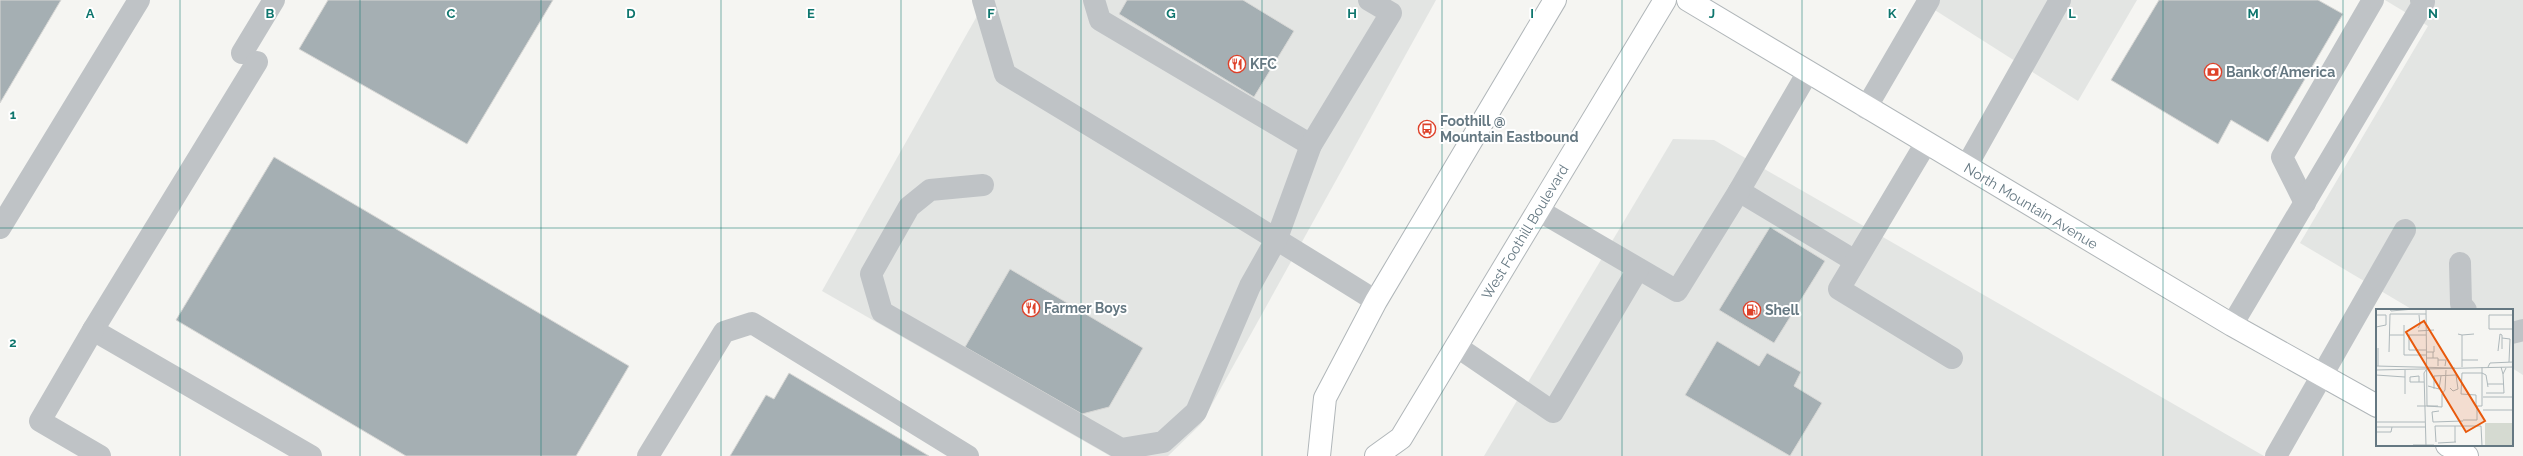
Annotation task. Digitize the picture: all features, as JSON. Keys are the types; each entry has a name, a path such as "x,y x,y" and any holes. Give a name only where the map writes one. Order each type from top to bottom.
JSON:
{"main road":[{"path":"1319,456 1325,398 1376,301 1555,0"},
{"name":"West Foothill Boulevard","path":"1376,456 1400,438 1664,0"},
{"name":"North Mountain Avenue","path":"1688,0 1866,108 2232,325 2376,405"},
{"path":"2449,446 2467,456"}],"lane":[{"path":"0,228 139,0"},
{"path":"100,456 40,421 250,57 274,0"},
{"path":"984,0 1005,74 1183,184 1277,238 1376,301"},
{"path":"1094,0 1100,20 1311,145"},
{"path":"983,185 930,190 909,207 871,274 882,312 1122,449 1163,442 1196,412 1250,286 1277,238 1311,145 1391,13 1369,0"},
{"path":"1866,108 1929,0"},
{"path":"1966,167 2060,0"},
{"path":"2305,203 2282,157 2373,0"},
{"path":"2232,325 2424,1"},
{"path":"1538,210 1677,291 1739,191 1808,72"},
{"path":"1926,143 1839,289 1952,358"},
{"path":"1739,191 1855,261"},
{"path":"2276,456 2406,230"},
{"path":"2460,263 2461,304 2465,309"},
{"path":"1456,346 1553,412 1638,269"},
{"path":"648,456 724,332 752,323 968,456"},
{"path":"93,330 310,456"},
{"path":"2513,333 2523,330"}],"shaded area":[{"path":"986,0 1436,0 1201,424 1168,456 1110,456 822,291"},
{"path":"1919,0 2137,0 2078,101"},
{"path":"2385,0 2523,0 2523,375 2513,369 2513,309 2411,309 2300,243 2428,26"},
{"path":"1673,139 1714,140 2264,456 1484,456"}],"building":[{"path":"0,0 61,0 0,103"},
{"path":"328,0 553,0 467,144 299,49"},
{"name":"KFC","path":"1127,0 1243,0 1294,31 1254,97 1119,14"},
{"name":"Bank of America","path":"2159,0 2318,0 2343,14 2268,142 2231,120 2218,144 2111,80"},
{"path":"274,157 629,366 576,456 406,456 176,320"},
{"path":"1770,227 1825,261 1774,343 1719,310"},
{"name":"Farmer Boys","path":"1010,269 1143,348 1109,407 1082,414 965,347"},
{"path":"1717,341 1759,366 1767,353 1801,372 1794,386 1822,403 1790,456 1685,395"},
{"path":"789,373 929,456 730,456 766,395 774,399"}],"place":[{"name":"KFC","path":"1237,64"},
{"name":"Bank of America","path":"2213,72"},
{"name":"Foothill @ Mountain Eastbound","path":"1427,129"},
{"name":"Farmer Boys","path":"1031,308"},
{"name":"Shell","path":"1752,310"}]}
